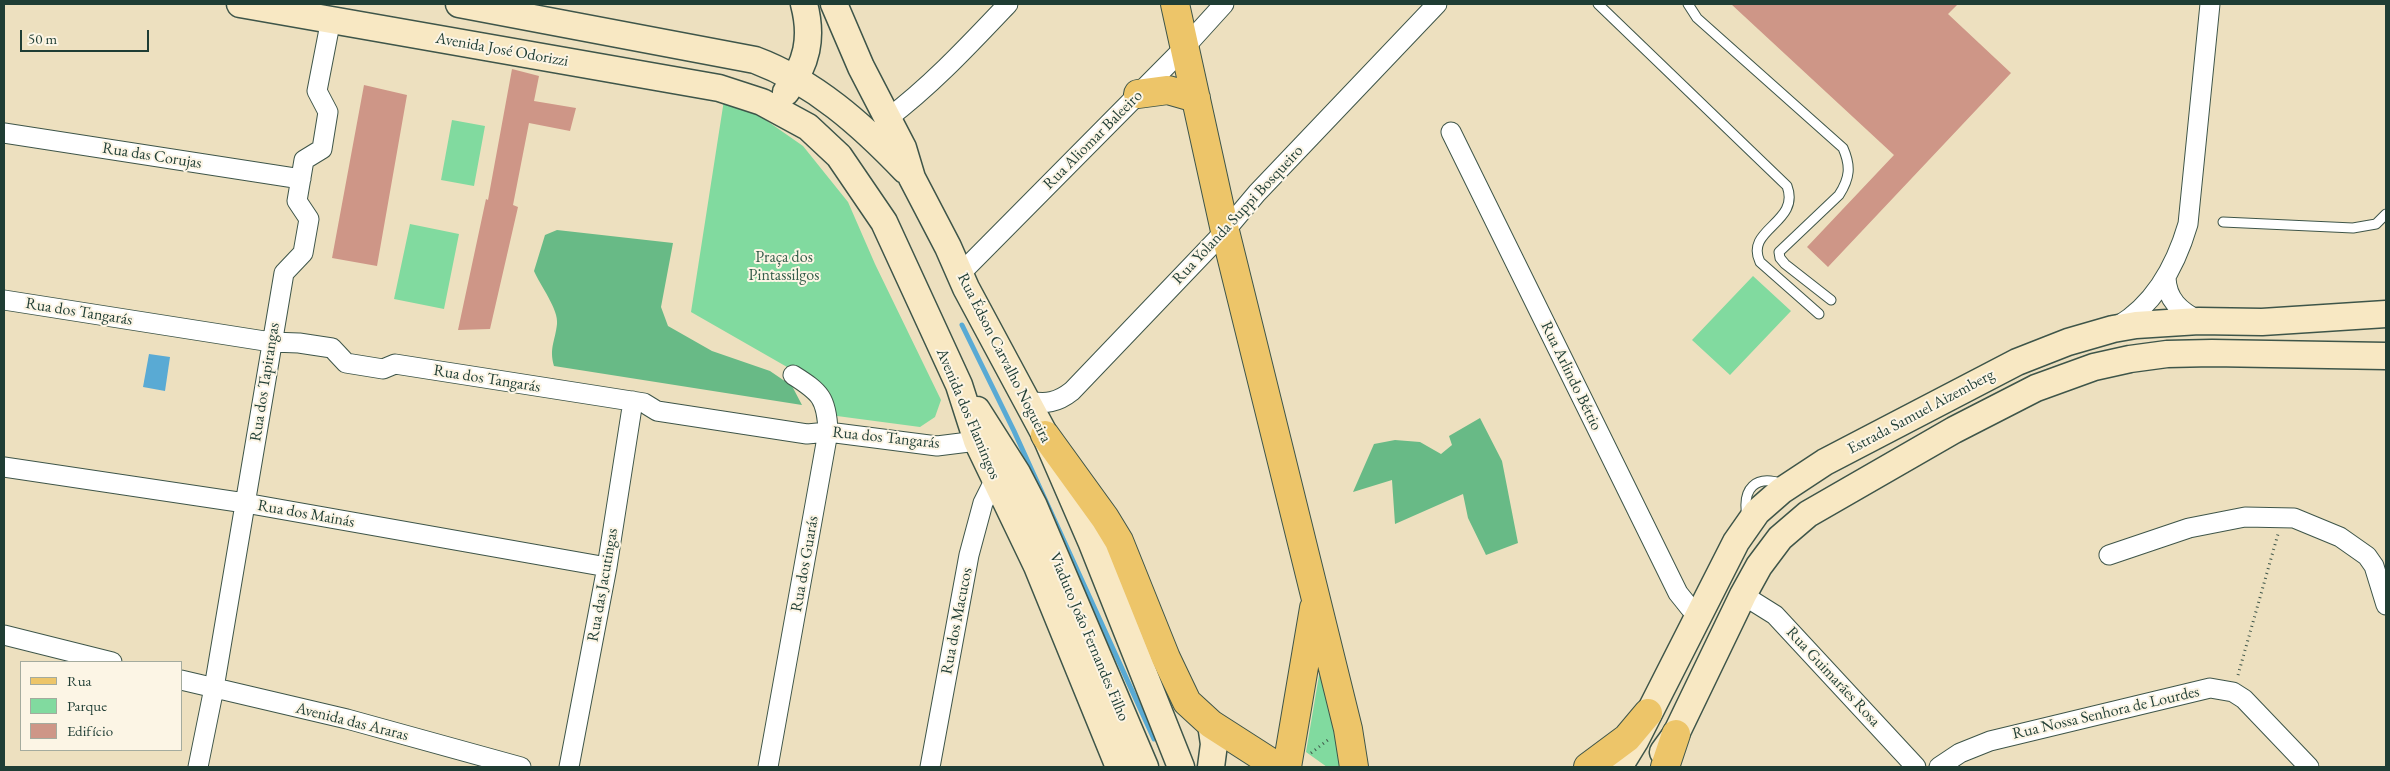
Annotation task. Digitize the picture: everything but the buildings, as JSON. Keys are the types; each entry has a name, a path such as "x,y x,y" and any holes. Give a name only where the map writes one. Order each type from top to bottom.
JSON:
{"main road":[{"name":"Avenida José Odorizzi","path":"240,4 719,88 768,105"},
{"path":"459,4 755,60 796,78 857,124 881,145 912,178"},
{"path":"768,105 796,78 808,48 809,33 804,4"},
{"path":"834,4 861,67 903,148 912,178"},
{"path":"1175,4 1225,231 1316,592 1348,729 1354,767"},
{"path":"1138,94 1168,90 1196,98"},
{"name":"Avenida dos Flamingos","path":"768,105 808,127 839,156 857,179 884,222 959,385 977,441 1037,566 1120,767"},
{"name":"Rua Édson Carvalho Nogueira","path":"912,178 1045,435 1091,541 1181,767"},
{"name":"Estrada Samuel Aizemberg","path":"1619,767 1635,741 1699,613 1748,522 1763,506 1788,486 1825,462 2017,362 2045,350 2113,329 2199,322 2262,322 2386,314"},
{"name":"Estrada Samuel Aizemberg","path":"1653,767 1676,734 1759,566 1780,538 1808,514 1954,430 2036,388 2064,377 2103,365 2167,354 2212,352 2386,356"},
{"name":"Viaduto João Fernandes Filho","path":"959,385 1005,453 1034,506 1144,767"},
{"path":"1045,435 1105,518 1119,541 1176,682 1187,702 1211,724 1278,767"},
{"path":"1295,763 1316,592"},
{"path":"1588,767 1627,738 1648,713"},
{"path":"1211,724 1214,744 1211,767"},
{"path":"1665,767 1676,734"}],"street":[{"path":"887,119 919,94 955,61 1008,4"},
{"name":"Rua Aliomar Baleeiro","path":"960,274 1185,47 1224,4"},
{"name":"Rua Yolanda Suppi Bosqueiro","path":"1028,401 1046,404 1055,402 1072,391 1225,231 1257,193 1437,4"},
{"path":"2113,329 2128,320 2147,303 2166,278 2188,224 2210,4"},
{"name":"Rua dos Tapirangas","path":"198,767 214,688 284,273 303,253 309,219 297,201 304,160 322,149 328,112 317,92 331,19"},
{"name":"Rua Arlindo Béttio","path":"1452,132 1678,593 1690,608 1699,613"},
{"name":"Rua das Corujas","path":"4,133 301,179"},
{"path":"2166,278 2168,296 2173,303 2199,322"},
{"name":"Rua dos Tangarás","path":"4,300 271,342 299,343 332,348 346,363 383,369 395,364 633,401 644,403 657,411 807,434 828,432 936,446 977,441"},
{"name":"Rua dos Guarás","path":"768,767 828,432 828,412 824,400 818,392 793,375"},
{"name":"Rua das Jacutingas","path":"569,767 608,567 633,401"},
{"name":"Rua dos Mainás","path":"4,467 245,503 608,567"},
{"name":"Rua dos Macucos","path":"930,767 969,555 983,503 995,478"},
{"path":"2109,555 2189,528 2245,517 2294,518 2340,537 2360,550 2374,566 2386,605"},
{"name":"Rua Guimarães Rosa","path":"1743,595 1775,615 1916,767"},
{"path":"4,635 108,661"},
{"name":"Avenida das Araras","path":"182,680 347,719 522,767"},
{"name":"Rua Nossa Senhora de Lourdes","path":"1939,767 1960,753 1990,741 2058,723 2201,690 2222,689 2233,692"},
{"path":"2233,692 2254,707 2310,767"}],"lane":[{"path":"1598,4 1787,186 1791,196 1788,208 1757,243 1756,255 1760,262 1819,314"},
{"path":"1688,4 1697,18 1843,148 1849,161 1849,171 1844,187 1839,195 1779,252 1780,258 1785,264 1832,300"},
{"path":"2223,222 2353,228 2376,224 2386,214"}],"path":[{"path":"2233,692 2283,517"},
{"path":"1295,763 1332,737"}],"green space":[{"name":"Praça dos Pintassilgos","path":"724,100 760,116 803,146 848,202 875,264 941,400 935,417 920,427 837,416 829,391 691,312"},
{"path":"452,120 485,126 474,186 441,180"},
{"path":"410,224 459,234 444,309 394,299"},
{"path":"557,230 673,243 661,307 668,326 712,351 770,371 792,386 802,405 554,366 552,350 557,318 534,271 545,235"},
{"path":"1753,276 1791,311 1730,375 1692,340"},
{"path":"1480,418 1502,461 1518,543 1486,555 1468,518 1463,494 1395,524 1392,480 1353,492 1374,444 1395,440 1420,442 1441,454 1452,445 1449,436"},
{"path":"1324,646 1346,767 1327,767 1306,752"}],"water":[{"path":"149,354 170,357 165,391 143,387"}],"waterway":[{"path":"962,325 1014,431 1154,739"}]}
